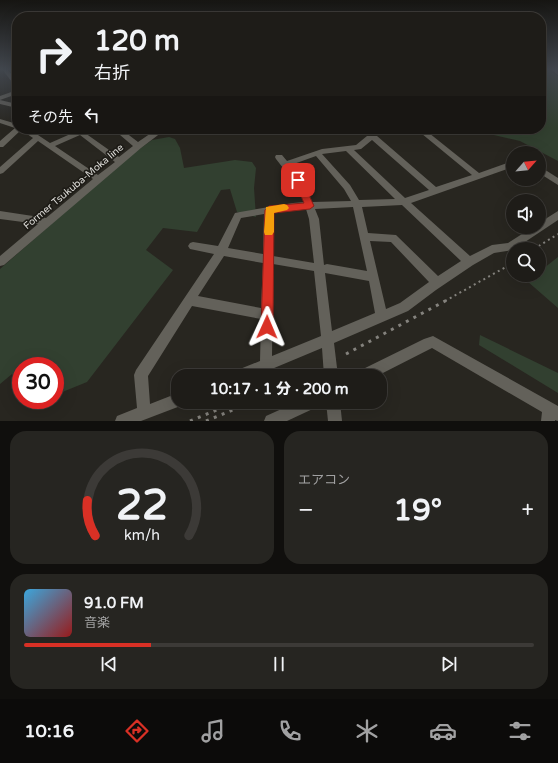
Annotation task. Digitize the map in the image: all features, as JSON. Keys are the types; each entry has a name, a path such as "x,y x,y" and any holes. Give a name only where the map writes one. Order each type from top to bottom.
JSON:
{"street":[{"path":"0,98 12,94"},
{"path":"0,102 12,105"},
{"path":"0,121 12,125"},
{"path":"1,142 12,134"},
{"path":"31,134 98,179"},
{"path":"50,146 72,134"},
{"path":"85,134 119,161"},
{"path":"123,134 138,146"},
{"name":"Former Tsukuba-Moka line","path":"0,262 119,161 155,134"},
{"path":"426,134 478,176"},
{"path":"0,172 37,138"},
{"path":"330,369 316,230 310,206 298,180 282,160 322,151 358,147 370,138 374,138 435,191"},
{"path":"348,148 469,262"},
{"path":"319,155 347,187 357,204 382,317"},
{"path":"144,413 141,375 221,251 238,216 269,210 310,206 404,202 506,166"},
{"path":"546,174 558,182"},
{"path":"266,365 269,210"},
{"path":"0,215 46,222"},
{"path":"257,369 404,308 437,283 469,262 492,249 510,247 558,215"},
{"path":"365,237 388,237 395,239 437,283"},
{"path":"193,246 313,267"},
{"path":"327,269 373,277"},
{"path":"190,300 267,315"},
{"path":"378,369 428,343 433,342 552,415"},
{"path":"122,421 171,403"},
{"path":"271,421 297,409"},
{"path":"334,409 335,421"}],"green space":[{"path":"546,89 558,89 558,161 546,155 546,146 530,146 520,141 490,134 546,134"},
{"path":"169,137 175,139 180,148 184,168 235,160 252,162 256,168 254,188 256,217 237,212 230,189 221,190 197,232 163,228 146,250 173,270 87,382 64,391 64,357 12,357 12,374 0,384 0,269 127,158 152,140"},
{"path":"558,257 558,308 528,282 546,282 546,266"},
{"path":"480,335 558,373 558,393 479,345"}],"railway":[{"path":"545,242 558,234"},
{"path":"445,301 506,267"},
{"path":"346,354 447,300"},
{"path":"190,421 219,409"},
{"path":"206,421 235,409"}],"slow traffic":[{"path":"269,232 269,210 284,208"}],"route":[{"path":"267,327 269,210 293,206 310,206 298,180"}]}
